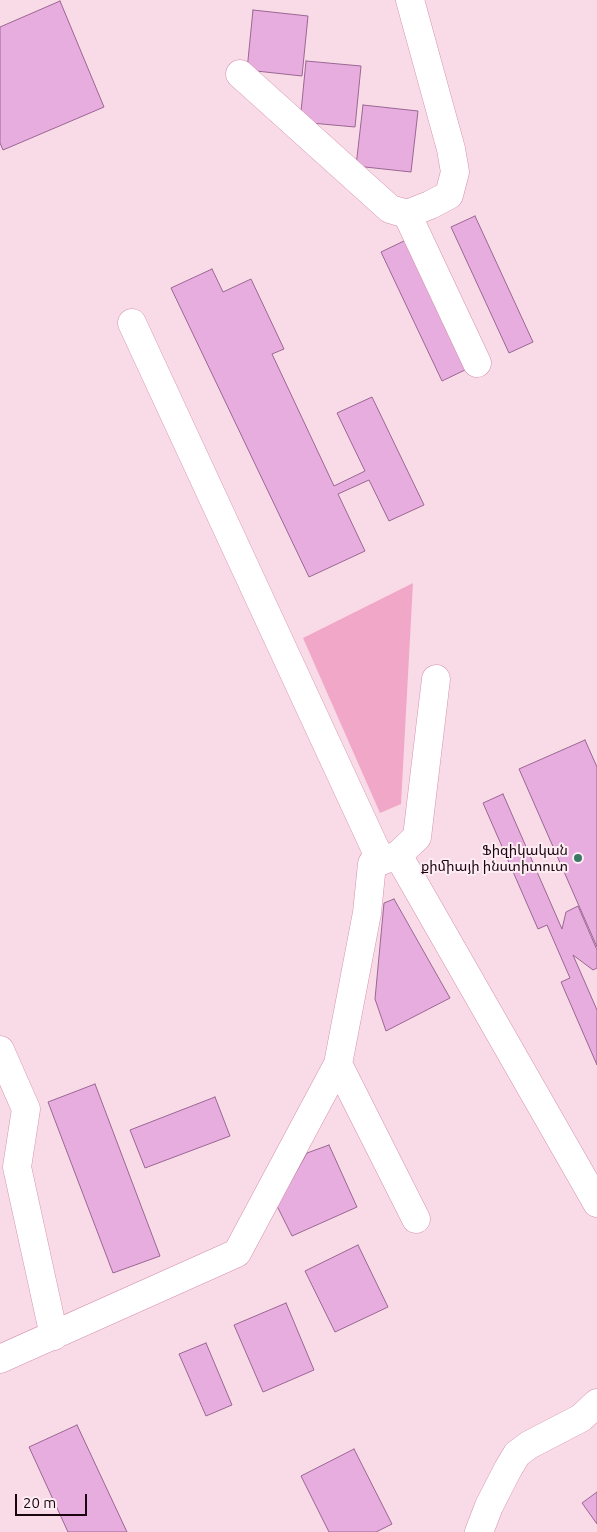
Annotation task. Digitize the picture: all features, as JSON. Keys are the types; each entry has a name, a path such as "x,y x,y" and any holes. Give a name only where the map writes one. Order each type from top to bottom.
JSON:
{"street":[{"path":"240,74 390,209 408,214 449,195 455,172 452,150 410,0"},
{"path":"408,214 478,363"},
{"path":"132,323 390,858 597,1203"},
{"path":"0,1359 237,1253 338,1064 367,913 372,864 390,858 417,836 436,679"},
{"path":"0,1050 26,1109 16,1167 54,1336"},
{"path":"338,1064 416,1220"},
{"path":"479,1532 489,1506 517,1454 529,1445 592,1417"}],"shaded area":[{"path":"413,583 401,804 380,813 303,638"}],"building":[{"path":"60,1 104,107 3,150 0,143 0,27"},
{"path":"253,10 308,16 302,76 247,70"},
{"path":"306,61 361,66 355,127 300,122"},
{"path":"363,105 418,111 411,172 356,166"},
{"path":"475,216 533,342 509,353 451,227"},
{"path":"406,240 467,369 442,381 381,252"},
{"path":"212,269 223,292 251,279 284,349 272,354 334,486 365,471 337,413 372,397 424,505 389,521 369,480 338,494 365,551 309,577 171,288"},
{"name":"Ֆիզիկական քիմիայի ինստիտուտ","path":"585,740 597,767 597,947 519,769"},
{"path":"503,794 562,929 566,912 578,906 597,950 597,968 593,970 573,955 597,1010 597,1065 561,982 570,978 547,925 538,929 483,803"},
{"path":"394,899 450,998 386,1031 375,999 384,903"},
{"path":"95,1084 160,1256 113,1273 48,1102"},
{"path":"215,1097 230,1136 145,1168 130,1130"},
{"path":"329,1145 357,1207 292,1236 277,1206 307,1153"},
{"path":"358,1245 388,1307 335,1332 305,1271"},
{"path":"286,1303 314,1370 263,1392 234,1325"},
{"path":"206,1343 232,1405 206,1416 179,1354"},
{"path":"77,1425 127,1532 68,1532 29,1447"},
{"path":"354,1449 392,1524 376,1532 329,1532 301,1476"},
{"path":"597,1492 597,1524 582,1503"}],"place":[{"name":"Ֆիզիկական քիմիայի ինստիտուտ","path":"578,858"}]}
